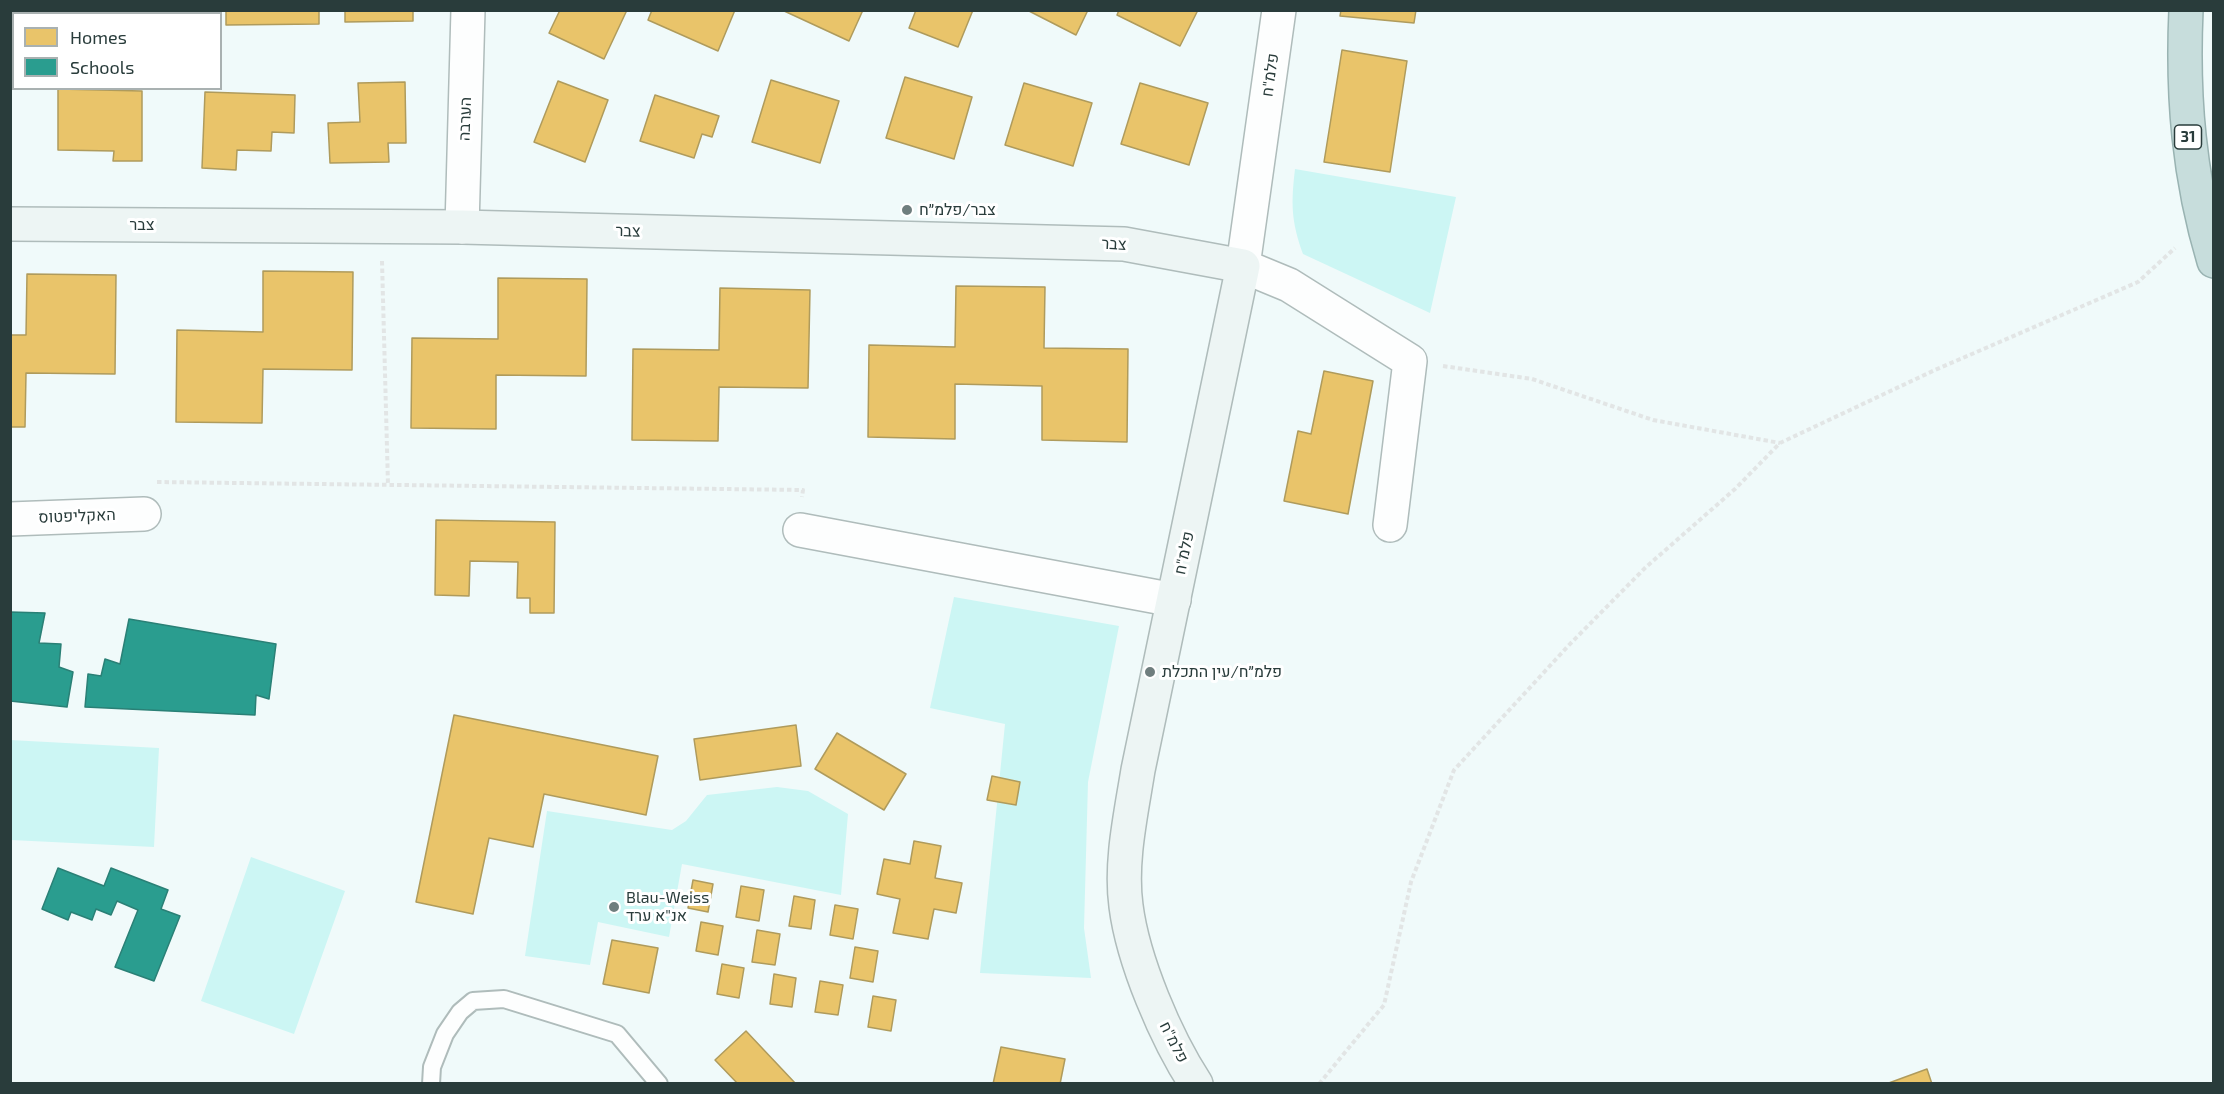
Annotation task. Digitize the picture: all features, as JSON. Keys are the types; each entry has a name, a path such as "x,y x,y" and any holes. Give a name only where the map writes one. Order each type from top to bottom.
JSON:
{"highway":[{"name":"31","path":"2186,10 2186,124 2202,223 2214,261"}],"street":[{"name":"הערבה","path":"462,227 468,10"},
{"name":"פלמ\"ח","path":"1196,1083 1157,1009 1135,950 1125,905 1127,838 1138,770 1243,266 1279,10"},
{"name":"צבר","path":"10,224 462,227 1124,244 1172,250 1243,266"},
{"path":"1243,266 1289,285 1410,361 1390,525"},
{"name":"האקליפטוס","path":"10,519 144,514"},
{"path":"800,530 1174,600"}],"lane":[{"path":"431,1083 432,1067 445,1034 460,1012 473,1001 504,999 617,1034 659,1083"}],"path":[{"path":"1319,1083 1384,1005 1411,882 1454,770 1620,593 1735,489 1780,443 1935,370 2138,282 2202,223"},
{"path":"382,227 388,485"},
{"path":"1410,361 1532,379 1653,420 1780,443"},
{"path":"144,514 141,482 803,490 800,530"}],"shaded area":[{"path":"1295,169 1456,197 1430,313 1303,254 1293,212"},
{"path":"954,597 1119,626 1088,782 1084,928 1091,978 980,973 1005,724 930,708"},
{"path":"10,740 159,748 154,847 11,840"},
{"path":"777,787 808,791 848,814 841,895 682,864 669,937 598,922 590,965 525,956 547,811 672,830 686,821 707,795"},
{"path":"251,857 345,891 294,1034 201,1001"}],"building: Homes":[{"path":"47,10 94,10 94,12 47,12"},
{"path":"125,10 216,10 216,12 125,12"},
{"path":"226,10 319,10 319,24 226,25"},
{"path":"345,10 413,10 413,21 345,22"},
{"path":"560,10 627,10 604,59 549,33"},
{"path":"652,10 735,10 718,51 648,20"},
{"path":"782,10 863,10 849,41"},
{"path":"916,10 973,10 958,47 909,28"},
{"path":"1027,10 1088,10 1076,35"},
{"path":"1119,10 1198,10 1180,46 1117,15"},
{"path":"1341,10 1416,10 1414,23 1340,16"},
{"path":"1342,50 1407,61 1390,172 1324,162"},
{"path":"905,77 972,97 954,159 886,138"},
{"path":"771,80 839,101 820,163 752,142"},
{"path":"558,81 608,100 585,162 534,142"},
{"path":"405,82 406,143 388,143 389,162 330,163 328,123 360,122 358,83"},
{"path":"1024,83 1092,103 1073,166 1005,145"},
{"path":"1140,83 1208,103 1189,165 1121,144"},
{"path":"58,90 142,91 142,161 113,161 114,151 58,150"},
{"path":"205,92 295,95 294,133 272,132 271,151 237,150 236,170 202,168"},
{"path":"655,95 719,116 712,137 702,134 694,158 640,141"},
{"path":"263,271 353,272 352,370 263,369 262,423 176,422 177,330 263,332"},
{"path":"27,274 116,275 115,374 26,373 25,427 10,427 10,335 26,335"},
{"path":"498,278 587,279 586,376 496,375 496,429 411,428 412,338 498,339"},
{"path":"956,286 1045,287 1044,348 1128,349 1127,442 1042,440 1042,386 955,384 955,439 868,437 869,345 955,347"},
{"path":"720,288 810,290 808,388 719,387 718,441 632,440 633,349 719,350"},
{"path":"1324,371 1373,381 1348,514 1284,501 1298,431 1311,434"},
{"path":"436,520 555,522 554,613 530,613 530,598 517,598 518,562 470,561 469,596 435,595"},
{"path":"454,715 658,756 646,815 544,794 533,847 489,838 473,914 416,902"},
{"path":"796,725 801,766 700,780 694,739"},
{"path":"837,733 906,774 884,810 815,769"},
{"path":"992,776 1020,782 1016,805 987,800"},
{"path":"914,841 941,846 935,878 962,883 956,913 934,909 928,939 893,933 900,899 877,894 884,859 910,864"},
{"path":"693,880 713,884 708,912 688,908"},
{"path":"741,886 764,890 759,921 736,917"},
{"path":"794,896 815,900 811,929 789,926"},
{"path":"835,905 858,909 853,939 830,935"},
{"path":"701,922 723,926 718,955 696,951"},
{"path":"757,930 780,934 775,965 752,962"},
{"path":"612,940 658,948 649,993 603,984"},
{"path":"855,947 878,951 873,982 850,978"},
{"path":"722,964 744,968 739,998 717,994"},
{"path":"774,974 796,978 792,1007 770,1004"},
{"path":"820,981 843,985 838,1015 815,1012"},
{"path":"873,996 896,1000 891,1031 868,1027"},
{"path":"746,1031 796,1084 738,1084 715,1060"},
{"path":"1001,1047 1065,1059 1060,1084 993,1084"},
{"path":"1927,1069 1932,1084 1886,1084"}],"building: Schools":[{"path":"10,612 45,613 39,643 61,644 59,667 73,672 67,707 10,701"},
{"path":"129,619 276,644 269,699 256,695 255,715 85,707 88,674 101,676 105,659 120,664"},
{"path":"58,868 104,886 111,868 168,890 161,909 180,916 154,981 115,967 138,910 117,901 111,915 96,909 92,920 71,912 68,920 42,909"}],"place":[{"name":"צבר/פלמ״ח","path":"907,210"},
{"name":"פלמ״ח/עין התכלת","path":"1150,672"},
{"name":"Blau-Weiss אנ\"א ערד","path":"614,907"}]}
